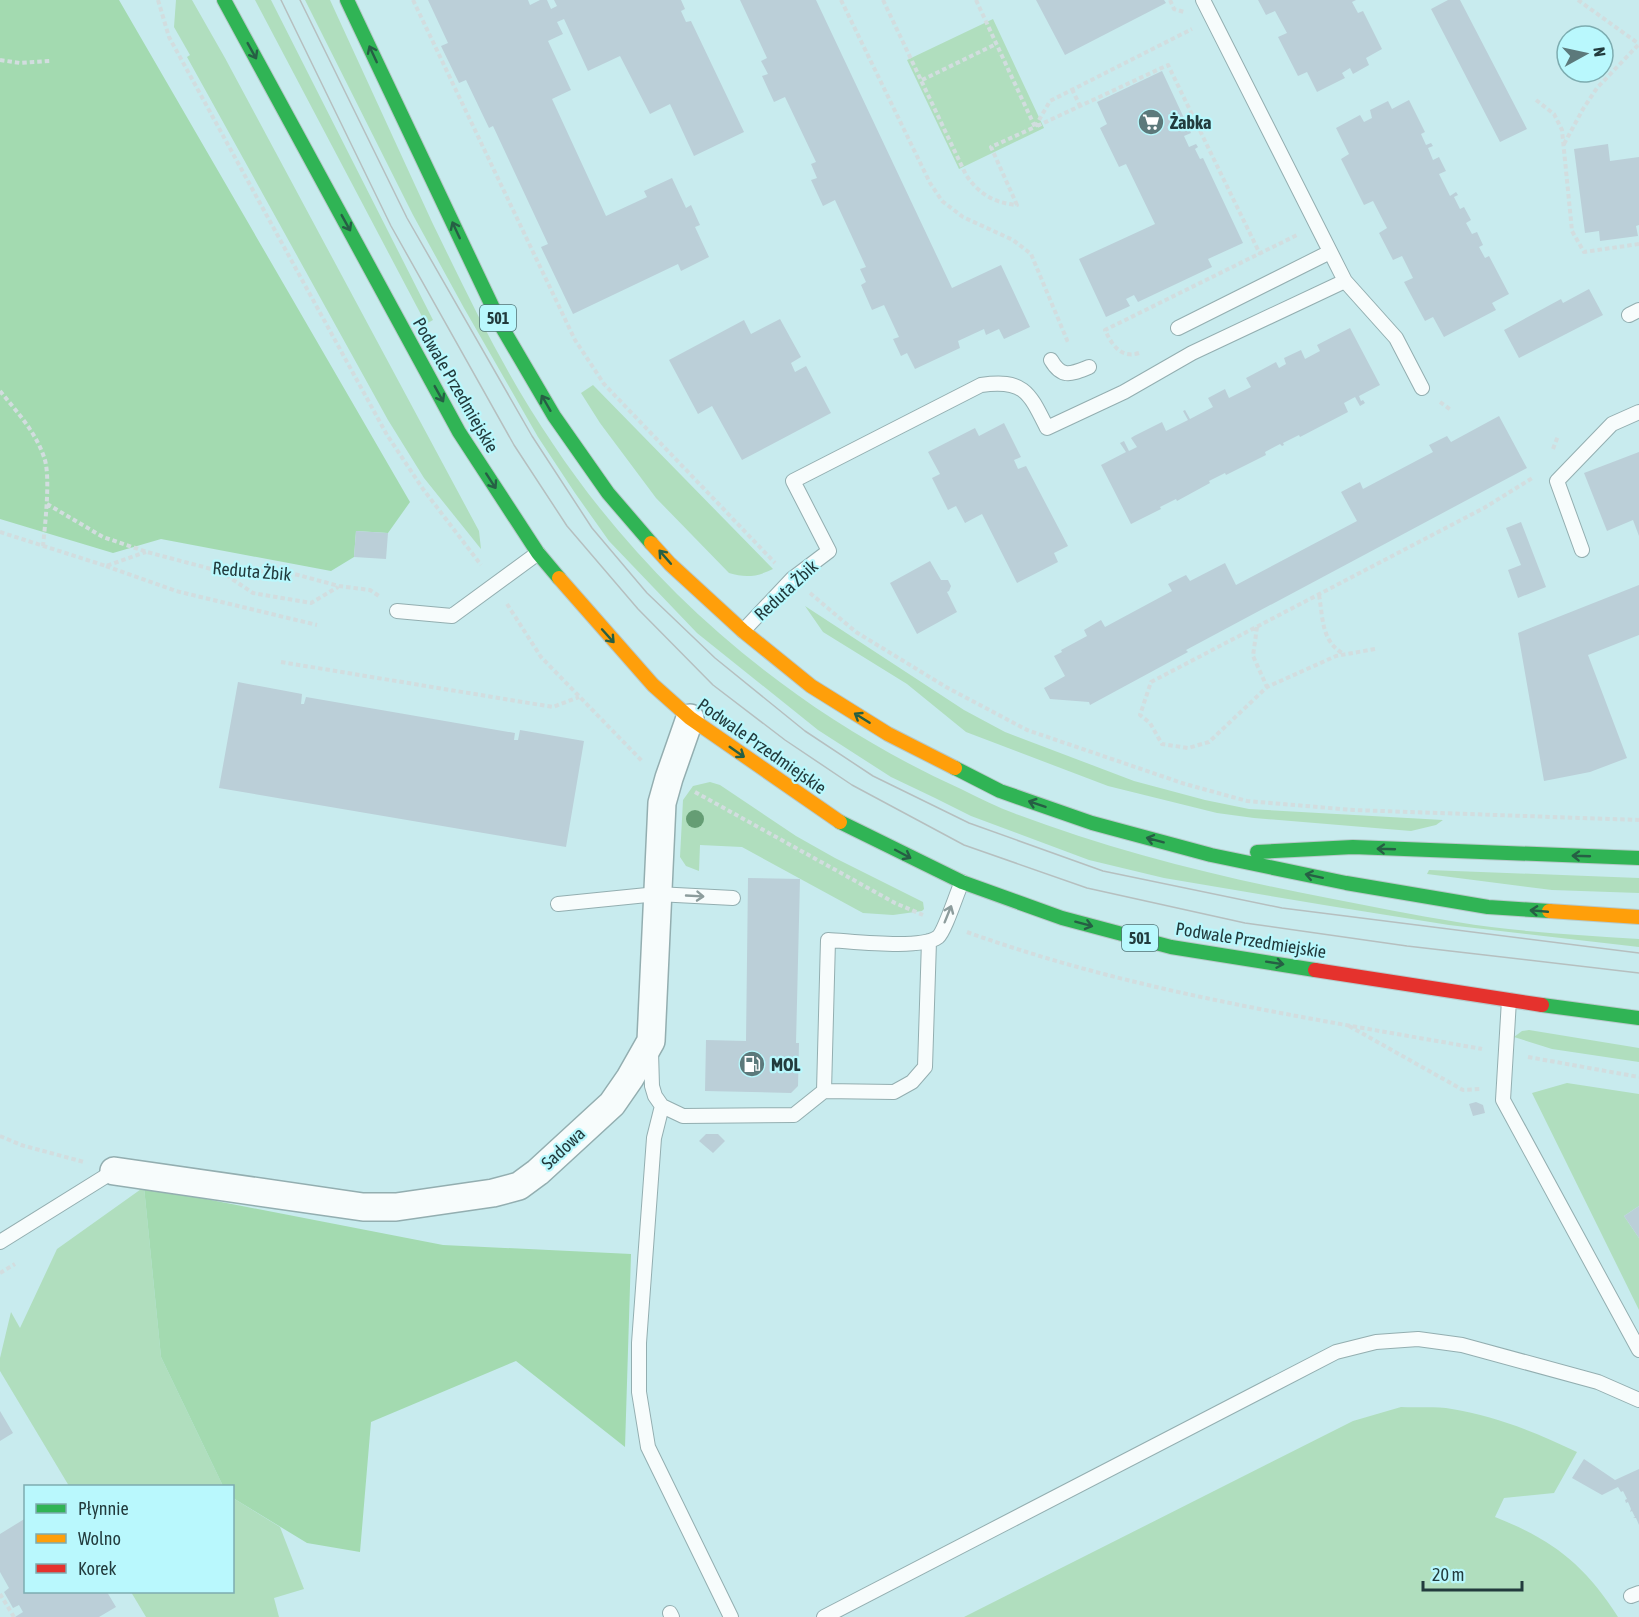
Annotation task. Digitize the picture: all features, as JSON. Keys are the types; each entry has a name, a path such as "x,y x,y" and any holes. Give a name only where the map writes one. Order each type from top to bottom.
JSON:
{"main road":[{"name":"Podwale Przedmiejskie","path":"224,0 459,432 538,553 576,600 653,685 690,717 776,780 836,819 915,860 962,882 1062,918 1171,947 1639,1018"},
{"name":"501","path":"347,0 503,329 554,416 608,493 670,564 743,631 811,686 888,734 1000,791 1092,823 1211,855 1346,883 1488,907 1639,917"},
{"path":"1211,855 1353,847 1639,858"}],"street":[{"name":"Sadowa","path":"114,1171 363,1207 396,1207 492,1193 519,1186 538,1172 612,1104 651,1041 662,803 690,717"}],"lane":[{"path":"1203,0 1344,281 1396,338 1422,388"},
{"path":"1178,328 1330,252"},
{"name":"Reduta Żbik","path":"743,631 792,579 829,551 793,481 981,385 1002,382 1020,388 1034,401 1047,428 1124,392 1192,353 1344,281"},
{"path":"1051,360 1057,370 1066,374 1089,367"},
{"path":"1582,550 1557,481 1612,424 1639,412"},
{"path":"397,610 452,616 538,553"},
{"path":"824,1091 828,940 901,944 929,941 940,935 962,882"},
{"path":"558,904 657,894 733,898"},
{"path":"651,1041 652,1086 655,1096 662,1107 683,1116 794,1115 824,1091 894,1092 912,1082 925,1067 929,941"},
{"path":"1509,1000 1503,1100 1639,1350"},
{"path":"662,1107 654,1138 639,1343 639,1392 648,1447 731,1617"},
{"path":"0,1242 114,1171"},
{"path":"824,1617 1336,1352 1376,1342 1418,1339 1462,1345 1598,1382 1639,1400"}],"path":[{"path":"413,0 575,340 604,384 792,579 856,632 945,687 1028,730 1185,784 1247,801 1353,810 1639,820"},
{"path":"841,0 930,183 942,201 963,217 1013,240 1031,254 1067,340 1056,345"},
{"path":"883,0 966,175 973,186 993,200 1017,205 991,147 1168,65 1260,254"},
{"path":"976,0 1035,127"},
{"path":"1564,145 1583,109 1598,88 1639,44 1578,0"},
{"path":"1035,127 1050,101 1198,25"},
{"path":"922,80 996,44"},
{"path":"0,60 20,63 50,61"},
{"path":"1072,89 1080,106"},
{"path":"1536,100 1554,114 1562,130 1572,231 1584,252 1639,244"},
{"path":"1136,355 1122,353 1112,345 1105,330 1278,245"},
{"path":"0,391 27,423 45,459 47,504 43,546"},
{"path":"1553,451 1558,436"},
{"path":"1375,649 1336,656 1267,687 1209,742 1188,748 1162,744 1150,723 1140,715 1151,682 1484,508 1538,473"},
{"name":"Reduta Żbik","path":"47,504 103,537 147,552 219,571 284,572 339,586 370,590 397,610"},
{"path":"0,532 176,591 317,625"},
{"path":"106,566 147,552"},
{"path":"219,571 253,593 311,603 339,586"},
{"path":"1319,595 1325,637 1337,651 1344,654"},
{"path":"1257,626 1253,656 1267,687"},
{"path":"281,663 553,707 579,697"},
{"path":"1347,1025 1463,1090 1502,1087"},
{"path":"0,1136 21,1145 114,1171"},
{"path":"0,1594 14,1617"}],"green space":[{"path":"0,0 119,0 410,502 388,533 356,531 354,557 331,571 161,539 113,553 0,519"},
{"path":"176,0 192,0 225,58 479,531 481,549 424,478 388,420 187,57 190,55 174,27"},
{"path":"255,0 271,0 433,320 426,324"},
{"path":"305,0 330,0 432,222 474,307 503,363 553,444 593,499 636,551 683,600 733,645 786,687 842,725 900,759 981,799 1054,828 1131,852 1249,882 1424,916 1547,933 1639,939 1639,947 1449,925 1164,878 1089,860 971,816 891,777 818,730 697,633 609,541 575,493 538,437 413,215"},
{"path":"993,19 1044,128 959,169 907,60"},
{"path":"593,385 773,569 751,576 729,573 656,498 600,423 581,393"},
{"path":"805,606 964,710 1005,732 1134,781 1249,809 1443,820 1436,825 1411,831 1254,818 1217,813 1108,786 966,732 907,684 823,632"},
{"path":"710,782 720,785 796,836 835,858 923,902 924,909 893,915 863,913 742,847 700,845 699,871 686,866 680,857 683,800 693,786"},
{"path":"1429,870 1639,878 1639,893 1552,890 1427,874"},
{"path":"1529,1030 1639,1048 1639,1062 1552,1049 1514,1037 1522,1031"},
{"path":"1567,1083 1639,1094 1639,1206 1624,1216 1639,1238 1639,1310 1532,1093"},
{"path":"144,1187 161,1357 223,1485 68,1485 0,1371 0,1358 11,1312 20,1328 57,1249"},
{"path":"144,1187 443,1245 631,1254 625,1447 516,1361 371,1422 360,1552 307,1543 234,1499 234,1485 223,1485 161,1357"},
{"path":"1401,1407 1446,1408 1484,1416 1531,1432 1577,1452 1554,1493 1504,1498 1495,1517 1534,1535 1566,1556 1593,1582 1618,1617 964,1617 1353,1421"},
{"path":"234,1499 280,1527 304,1589 274,1598 279,1617 146,1617 132,1593 234,1593"}],"building":[{"path":"428,0 528,0 530,5 540,0 547,0 551,9 557,6 554,0 681,0 685,9 681,11 686,22 691,21 744,132 694,156 670,104 650,114 620,56 588,71 564,19 557,22 563,34 548,41 571,90 552,99 606,216 647,197 644,191 672,178 686,208 691,205 700,225 695,227 709,257 681,271 678,264 573,314 541,247 548,244 493,126 489,128 466,80 459,83 441,46 448,43"},
{"path":"740,0 816,0 952,288 1001,265 1030,327 1004,339 999,329 986,335 984,329 958,341 960,348 915,369 907,353 901,356 893,339 899,337 884,305 872,310 861,285 866,282 860,269 866,267 835,200 823,206 811,180 817,178 811,164 816,162 785,97 774,102 762,76 768,74 761,61 767,58"},
{"path":"1036,0 1164,0 1166,3 1065,55"},
{"path":"1258,0 1356,0 1352,2 1358,13 1363,11 1382,49 1366,58 1369,65 1353,74 1350,68 1342,73 1345,78 1317,92 1307,72 1298,76 1278,37 1287,33 1275,11 1266,15"},
{"path":"1448,0 1460,0 1527,129 1500,142 1431,9"},
{"path":"1162,71 1191,133 1184,136 1189,147 1196,144 1198,147 1195,149 1200,159 1203,158 1243,243 1208,259 1212,267 1138,302 1134,295 1126,299 1130,306 1106,317 1079,259 1155,224 1126,164 1119,167 1100,128 1107,124 1097,102"},
{"path":"1409,100 1425,132 1421,134 1426,145 1431,143 1433,146 1428,148 1433,160 1439,157 1446,171 1439,174 1450,196 1456,192 1458,195 1454,197 1460,209 1464,207 1471,220 1466,223 1472,234 1477,232 1483,245 1479,247 1485,258 1489,256 1509,294 1492,303 1496,310 1444,337 1433,317 1425,321 1404,282 1413,278 1402,256 1393,260 1379,233 1387,228 1373,201 1364,205 1341,159 1349,154 1336,128 1360,115 1364,122 1372,118 1370,110 1388,101 1392,109"},
{"path":"1608,144 1610,161 1639,157 1639,225 1636,226 1638,236 1600,241 1599,231 1585,233 1574,149"},
{"path":"1589,289 1603,315 1519,358 1504,330 1561,299 1563,303"},
{"path":"780,319 801,357 791,363 795,372 806,366 831,413 742,460 712,406 698,414 669,360 744,320 751,334"},
{"path":"1350,328 1380,385 1359,396 1365,403 1360,406 1355,397 1344,403 1348,412 1300,437 1299,435 1283,443 1282,446 1280,444 1265,452 1266,455 1209,481 1210,483 1131,524 1101,465 1126,452 1120,443 1124,441 1129,451 1137,447 1131,438 1134,436 1162,422 1166,431 1188,420 1183,411 1185,410 1190,419 1213,407 1208,398 1225,389 1229,398 1251,387 1246,378 1276,362 1279,368 1286,364 1284,358 1301,350 1305,359 1320,351 1317,345"},
{"path":"1499,416 1527,468 1186,650 1188,652 1090,705 1089,702 1050,699 1044,688 1065,676 1054,656 1087,636 1084,630 1101,620 1105,627 1172,591 1168,584 1186,575 1190,581 1225,563 1236,585 1357,521 1341,492 1360,482 1363,489 1433,452 1429,445 1447,436 1451,442"},
{"path":"1004,423 1021,457 1014,460 1018,469 1026,466 1068,546 1054,553 1058,562 1017,583 982,514 965,523 956,506 948,510 932,478 940,474 928,452 975,428 979,436"},
{"path":"1639,452 1639,536 1633,520 1607,531 1584,473"},
{"path":"1521,522 1546,587 1518,598 1508,570 1521,565 1506,528"},
{"path":"356,531 388,533 386,559 354,557"},
{"path":"930,561 941,580 948,580 951,586 947,592 957,612 917,634 890,583"},
{"path":"1639,585 1639,635 1588,655 1627,758 1590,772 1544,781 1518,633"},
{"path":"238,682 302,694 301,704 304,704 306,697 515,733 514,740 518,740 520,730 584,741 566,847 219,788"},
{"path":"748,878 800,879 796,1043 799,1043 798,1086 791,1093 705,1091 706,1040 746,1041"},
{"path":"1476,1102 1483,1105 1485,1113 1473,1116 1469,1104"},
{"path":"706,1134 718,1134 725,1141 713,1153 699,1141"},
{"path":"1639,1206 1639,1238 1624,1216"},
{"path":"0,1411 13,1433 0,1441"},
{"path":"1584,1459 1615,1480 1639,1469 1639,1525 1636,1518 1633,1518 1635,1517 1632,1511 1630,1512 1631,1509 1628,1502 1626,1503 1627,1499 1623,1491 1621,1492 1618,1487 1602,1495 1572,1478"},
{"path":"24,1519 24,1593 108,1593 116,1607 99,1617 15,1617 23,1612 19,1605 13,1608 4,1592 9,1588 0,1572 0,1534"}],"tram line":[{"path":"281,0 391,226 514,445 567,526 638,609 713,685 785,740 852,785 964,845 1087,888 1245,923 1407,946 1639,973"},
{"path":"300,0 407,218 532,436 592,528 647,593 715,658 805,731 873,776 969,823 1103,871 1282,908 1639,953"}],"traffic: fast":[{"path":"224,0 459,432 538,553 559,578"},
{"path":"347,0 503,329 554,416 608,493 651,543"},
{"path":"955,768 1000,791 1092,823 1211,855 1346,883 1488,907 1549,911"},
{"path":"840,822 962,882 1062,918 1171,947 1315,970"},
{"path":"1257,852 1353,847 1639,858"},
{"path":"1542,1005 1639,1018"}],"traffic: slow":[{"path":"651,543 670,564 743,631 811,686 888,734 955,768"},
{"path":"559,578 653,685 690,718 840,822"},
{"path":"1549,911 1639,917"}],"traffic: jam":[{"path":"1315,970 1542,1005"}],"place":[{"name":"Żabka","path":"1151,122"},
{"name":"MOL","path":"752,1064"}]}
